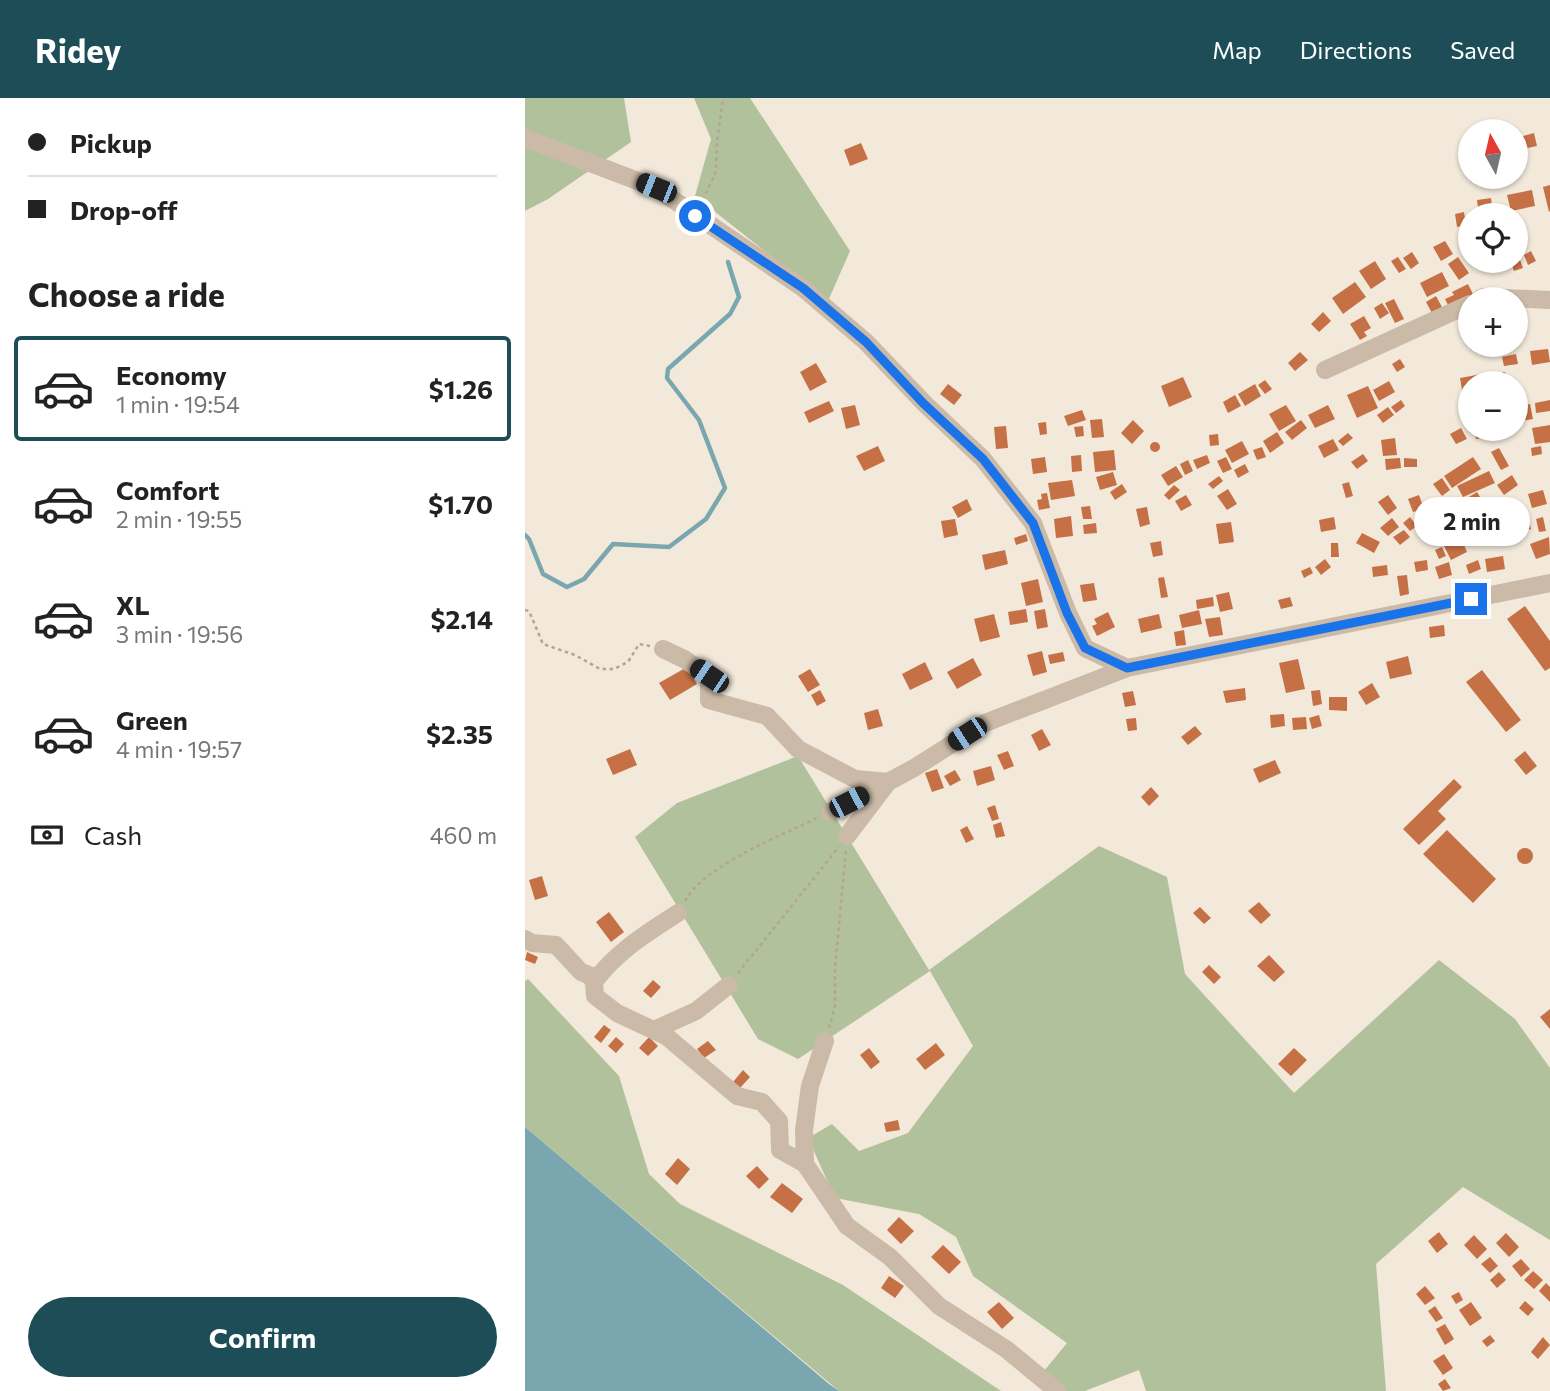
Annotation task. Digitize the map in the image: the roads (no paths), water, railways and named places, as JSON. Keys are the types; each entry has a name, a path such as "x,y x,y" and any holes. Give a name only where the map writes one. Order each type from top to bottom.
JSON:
{"street":[{"path":"525,138 656,188 813,297 866,342 923,403 983,459 1033,523 1067,613 1085,648 1127,668"},
{"path":"1528,299 1550,300"},
{"path":"1325,370 1458,309"},
{"path":"829,812 914,768 985,723 1127,668 1550,583"},
{"path":"663,649 709,676 709,700 767,716 799,749 855,779 888,782"},
{"path":"847,836 888,782"},
{"path":"678,913 609,962 594,982 595,996 617,1013 666,1036 737,1096 762,1102 779,1121 780,1150 805,1164 847,1226 890,1257 939,1306 1006,1349 1057,1391"},
{"path":"525,939 532,943 556,945 594,982"},
{"path":"654,1030 696,1011 729,985"},
{"path":"805,1164 804,1130 810,1086 825,1041"}],"water":[{"path":"525,1127 829,1384 839,1391 525,1391"}],"waterway":[{"path":"525,535 543,574 567,587 584,579 613,544 669,547 706,519 725,488 699,420 667,378 668,369 730,314 739,297 728,262"}]}
